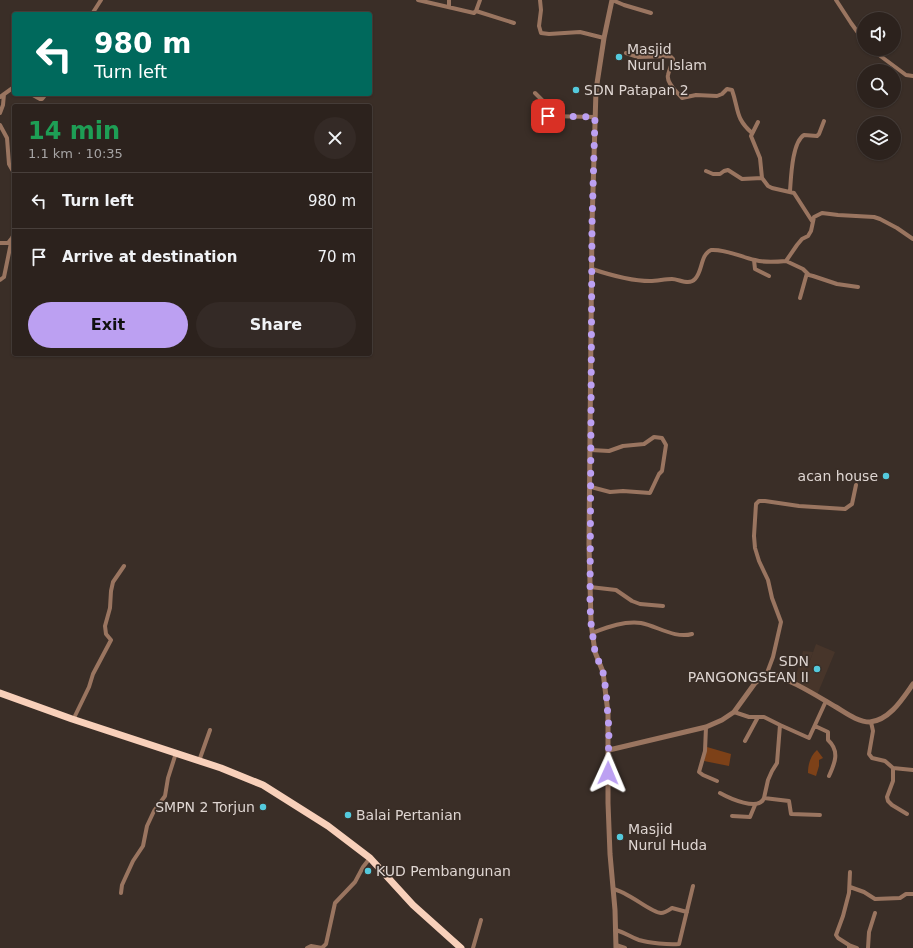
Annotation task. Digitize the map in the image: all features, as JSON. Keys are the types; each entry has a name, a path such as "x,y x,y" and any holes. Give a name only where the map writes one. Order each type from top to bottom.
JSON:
{"highway":[{"path":"0,693 73,720 176,753 252,780 279,794 333,830 370,858 413,905 461,948"}],"street":[{"path":"93,12 101,0"},
{"path":"418,0 471,12 476,11 514,23"},
{"path":"449,0 449,6"},
{"path":"476,11 480,0"},
{"path":"540,0 541,10 539,26 541,33 550,34 580,32 604,38"},
{"path":"625,948 616,946 609,841 609,750 606,691 603,672 595,652 590,605 589,544 591,487 592,224 596,90 604,38 612,0 651,13"},
{"path":"836,0 843,8 850,23 857,32"},
{"path":"626,53 638,57 670,56 673,59 668,80 674,90 682,98 696,95 717,96 722,94 727,89 732,90 739,118 752,133"},
{"path":"880,56 906,75 913,76"},
{"path":"0,97 12,88"},
{"path":"535,93 542,100 548,116 595,117"},
{"path":"0,113 3,105 4,94"},
{"path":"35,96 40,99 44,96"},
{"path":"790,191 792,166 800,139 804,135 817,136 824,121"},
{"path":"758,122 752,133 752,140 760,158 762,178 768,186 790,191 797,196 812,221"},
{"path":"0,125 7,138 9,164 12,169"},
{"path":"706,171 713,174 720,174 728,170 742,179 762,178"},
{"path":"786,261 802,239 808,236 811,231 814,217 822,212 838,215 874,217 897,228 913,239"},
{"path":"0,243 8,243 12,237"},
{"path":"0,280 4,277 12,241"},
{"path":"592,269 644,281 671,279 691,282 696,278 705,255 711,250 732,252 754,260 765,262 786,261 813,276 837,284 858,287"},
{"path":"754,260 755,269 769,276"},
{"path":"800,298 807,273"},
{"path":"591,450 609,451 623,446 640,445 648,442 654,436 662,438 666,445 662,471 650,493 623,491 610,492 591,487"},
{"path":"609,750 706,727 722,720 734,712 755,683 767,673 773,657 781,622 772,598 768,580 755,548 754,536 756,504 759,501 765,501 799,506 846,509 852,504 856,485"},
{"path":"73,720 89,687 93,674 111,640 106,634 105,626 110,608 111,591 113,582 124,566"},
{"path":"590,587 616,590 632,601 640,604 663,606"},
{"path":"592,633 616,624 637,623 674,633 688,635 692,634"},
{"path":"767,673 775,675 859,719 871,722 886,716 892,711 913,684"},
{"path":"734,712 749,717 769,719 809,738 826,701"},
{"path":"745,741 758,717"},
{"path":"871,722 873,731 869,754 872,758 885,762 893,768 913,770"},
{"path":"720,793 733,799 755,805 763,802 768,780 777,763 780,724"},
{"path":"815,726 828,732 828,740 836,750 836,761 829,776"},
{"path":"706,727 705,751 699,772 717,781"},
{"path":"199,761 210,730"},
{"path":"121,893 122,885 133,861 143,846 147,826 154,812 165,796 168,778 176,753"},
{"path":"893,768 893,781 888,801 907,814"},
{"path":"764,798 789,801 791,814 820,815"},
{"path":"732,816 750,817 755,805"},
{"path":"307,948 311,946 322,948 326,944 335,903 355,882 370,858"},
{"path":"850,872 850,887 843,916 836,935 849,946 857,948"},
{"path":"615,930 627,933 640,940 678,944 680,942 692,886"},
{"path":"850,887 864,892 875,899 900,898 906,894 913,894"},
{"path":"613,889 621,891 655,912 664,913 672,908 686,912"},
{"path":"868,948 869,932 875,913"},
{"path":"472,948 481,920"}],"shaded area":[{"name":"SDN PANGONGSEAN II","path":"816,644 835,652 817,695 801,686"},
{"name":"SDN PANGONGSEAN II","path":"803,651 813,652 800,686 794,683"},
{"path":"707,747 731,754 729,766 704,761"},
{"path":"817,750 823,758 819,760 816,776 808,773 808,770 811,758"}],"place":[{"name":"Masjid Nurul Islam","path":"619,57"},
{"name":"SDN Patapan 2","path":"576,90"},
{"name":"acan house","path":"886,476"},
{"name":"SDN PANGONGSEAN II","path":"817,669"},
{"name":"SMPN 2 Torjun","path":"263,807"},
{"name":"Balai Pertanian","path":"348,815"},
{"name":"Masjid Nurul Huda","path":"620,837"},
{"name":"KUD Pembangunan","path":"368,871"}],"route":[{"path":"548,116 595,117 592,224 591,487 589,544 590,605 595,652 603,672 606,691 609,730 608,773"}]}
